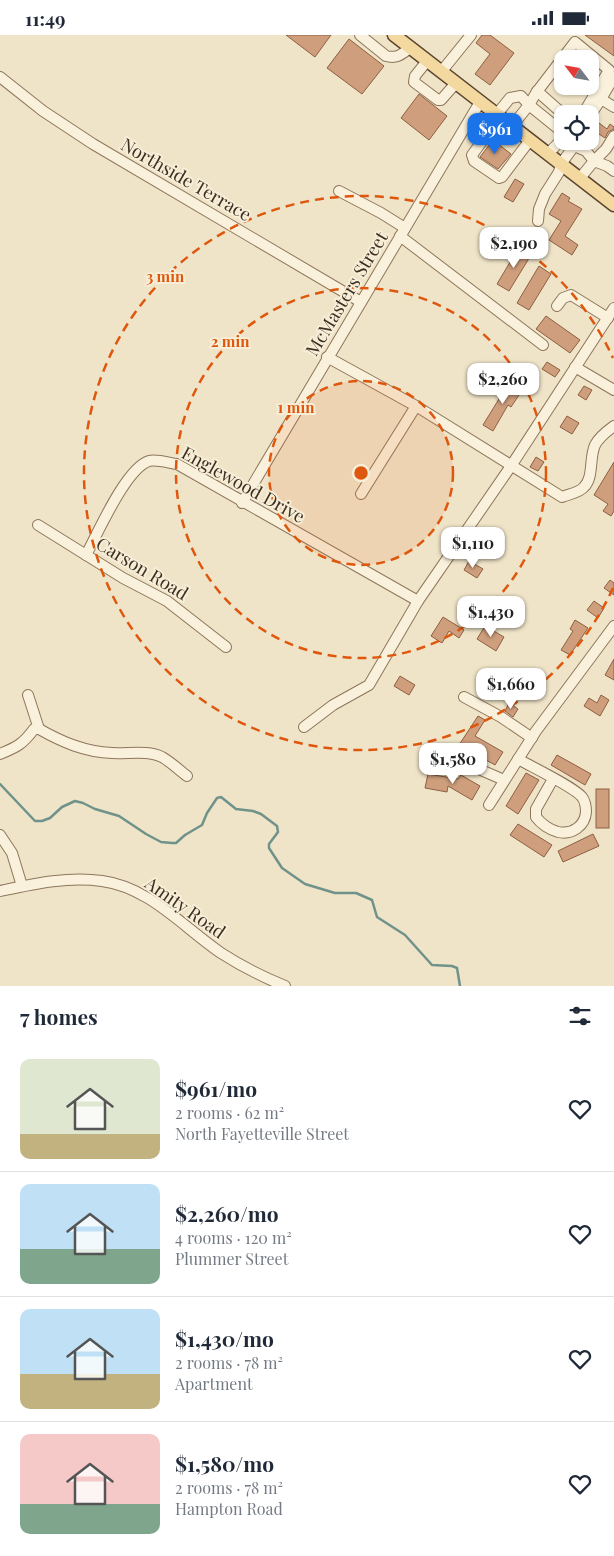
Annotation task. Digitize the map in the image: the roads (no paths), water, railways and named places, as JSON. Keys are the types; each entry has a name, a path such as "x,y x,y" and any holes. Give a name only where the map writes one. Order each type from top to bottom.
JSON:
{"main road":[{"path":"394,35 548,154 612,200"}],"street":[{"path":"360,35 386,56 397,57 410,48"},
{"path":"441,72 471,35"},
{"path":"530,140 499,179 474,161 472,155 486,136 492,133 504,120 529,105 537,91 575,41 609,70 588,105"},
{"path":"427,61 415,76 414,82 438,100 441,100 456,83"},
{"name":"Northside Terrace","path":"0,77 43,111 93,144 361,302"},
{"path":"596,105 614,77"},
{"path":"537,91 554,105"},
{"path":"504,120 510,98 521,96 554,125"},
{"path":"600,99 614,107"},
{"name":"McMasters Street","path":"242,503 480,102"},
{"path":"580,178 606,149 614,136"},
{"path":"548,154 554,150"},
{"path":"538,221 539,209 561,168 565,150"},
{"path":"584,150 594,161 614,171"},
{"path":"339,191 381,213 543,345"},
{"path":"558,306 563,298 571,295 608,318"},
{"path":"304,727 333,705 369,685 418,601 511,466 614,308"},
{"path":"328,357 416,406 562,497 578,492 584,487 588,481 595,445 599,438 614,426"},
{"path":"575,367 614,390"},
{"path":"361,494 416,406"},
{"name":"Englewood Drive","path":"86,555 126,481 136,470 150,461 177,464 242,503 418,601"},
{"name":"Carson Road","path":"38,525 123,578 167,601 226,647"},
{"path":"489,805 532,738 614,626"},
{"path":"28,695 39,729"},
{"path":"464,697 501,717 532,738"},
{"path":"0,754 22,744 34,729 39,729 71,745 84,749 161,757 187,776"},
{"path":"518,759 553,779 583,798 585,817 583,823 577,829 558,833 548,828 536,817 536,809 553,779"},
{"path":"433,760 444,763 458,760 504,780"},
{"path":"0,835 12,853 22,886"},
{"name":"Amity Road","path":"0,891 69,879 90,879 118,884 150,899 222,953 252,971 285,986"}],"waterway":[{"path":"0,784 35,821 50,818 62,807 75,801 119,816 161,842 176,843 202,825 217,798 221,797 236,809 261,814 277,826 278,832 269,844 269,848 282,868 305,884 335,893 356,893 372,900 377,917 405,935 432,965 457,968 460,986"}]}
